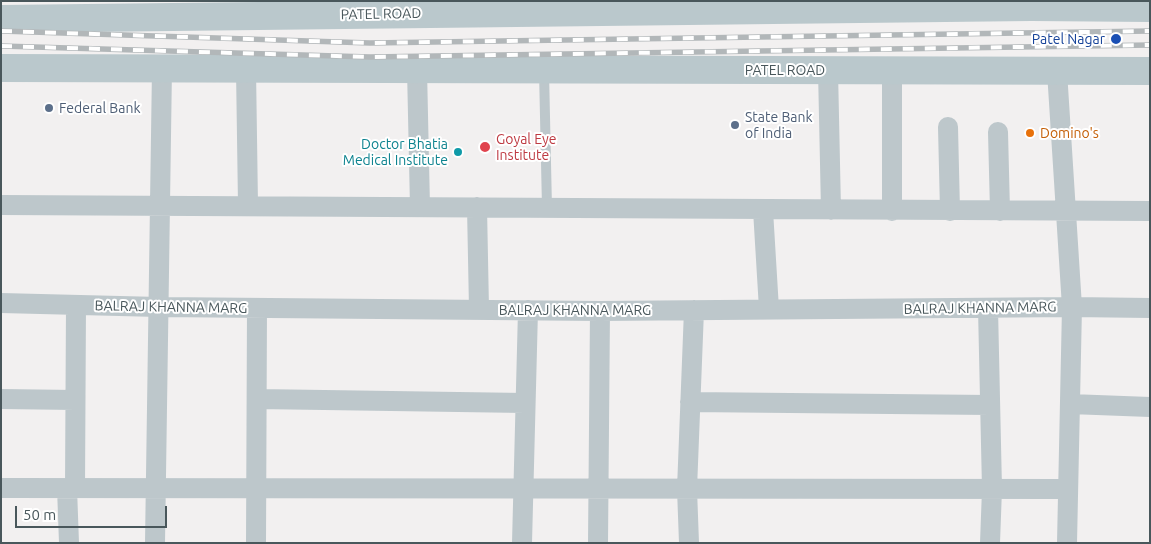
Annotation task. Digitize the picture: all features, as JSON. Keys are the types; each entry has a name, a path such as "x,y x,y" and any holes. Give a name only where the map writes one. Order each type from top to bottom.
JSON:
{"main road":[{"name":"PATEL ROAD","path":"1,19 596,7 1150,8"},
{"name":"PATEL ROAD","path":"1,68 1150,71"}],"street":[{"path":"155,543 162,68"},
{"path":"246,69 248,205"},
{"path":"418,69 420,207"},
{"path":"828,70 831,210"},
{"path":"892,70 892,211"},
{"path":"1058,71 1072,307 1067,543"},
{"path":"948,127 950,211"},
{"path":"998,132 1000,211"},
{"path":"1,205 1150,211"},
{"path":"477,207 479,309"},
{"path":"763,210 769,309"},
{"name":"BALRAJ KHANNA MARG","path":"1,303 159,307 600,311 1150,308"},
{"path":"69,543 76,400 76,305"},
{"path":"256,543 257,308"},
{"path":"988,308 992,489 990,543"},
{"path":"522,543 528,310"},
{"path":"689,543 687,489 694,310"},
{"path":"598,543 600,311"},
{"path":"1,399 76,400"},
{"path":"257,399 525,403"},
{"path":"690,402 990,405"},
{"path":"1070,404 1150,407"},
{"path":"1,488 1068,489"}],"lane":[{"path":"544,70 547,208"}],"railway":[{"path":"1,31 370,43 1150,31"},
{"path":"1,46 370,57 1150,45"}],"place":[{"name":"Patel Nagar","path":"1116,39"},
{"name":"Federal Bank","path":"49,108"},
{"name":"State Bank of India","path":"735,125"},
{"name":"Domino's","path":"1030,133"},
{"name":"Goyal Eye Institute","path":"485,147"},
{"name":"Doctor Bhatia Medical Institute","path":"458,152"}]}
